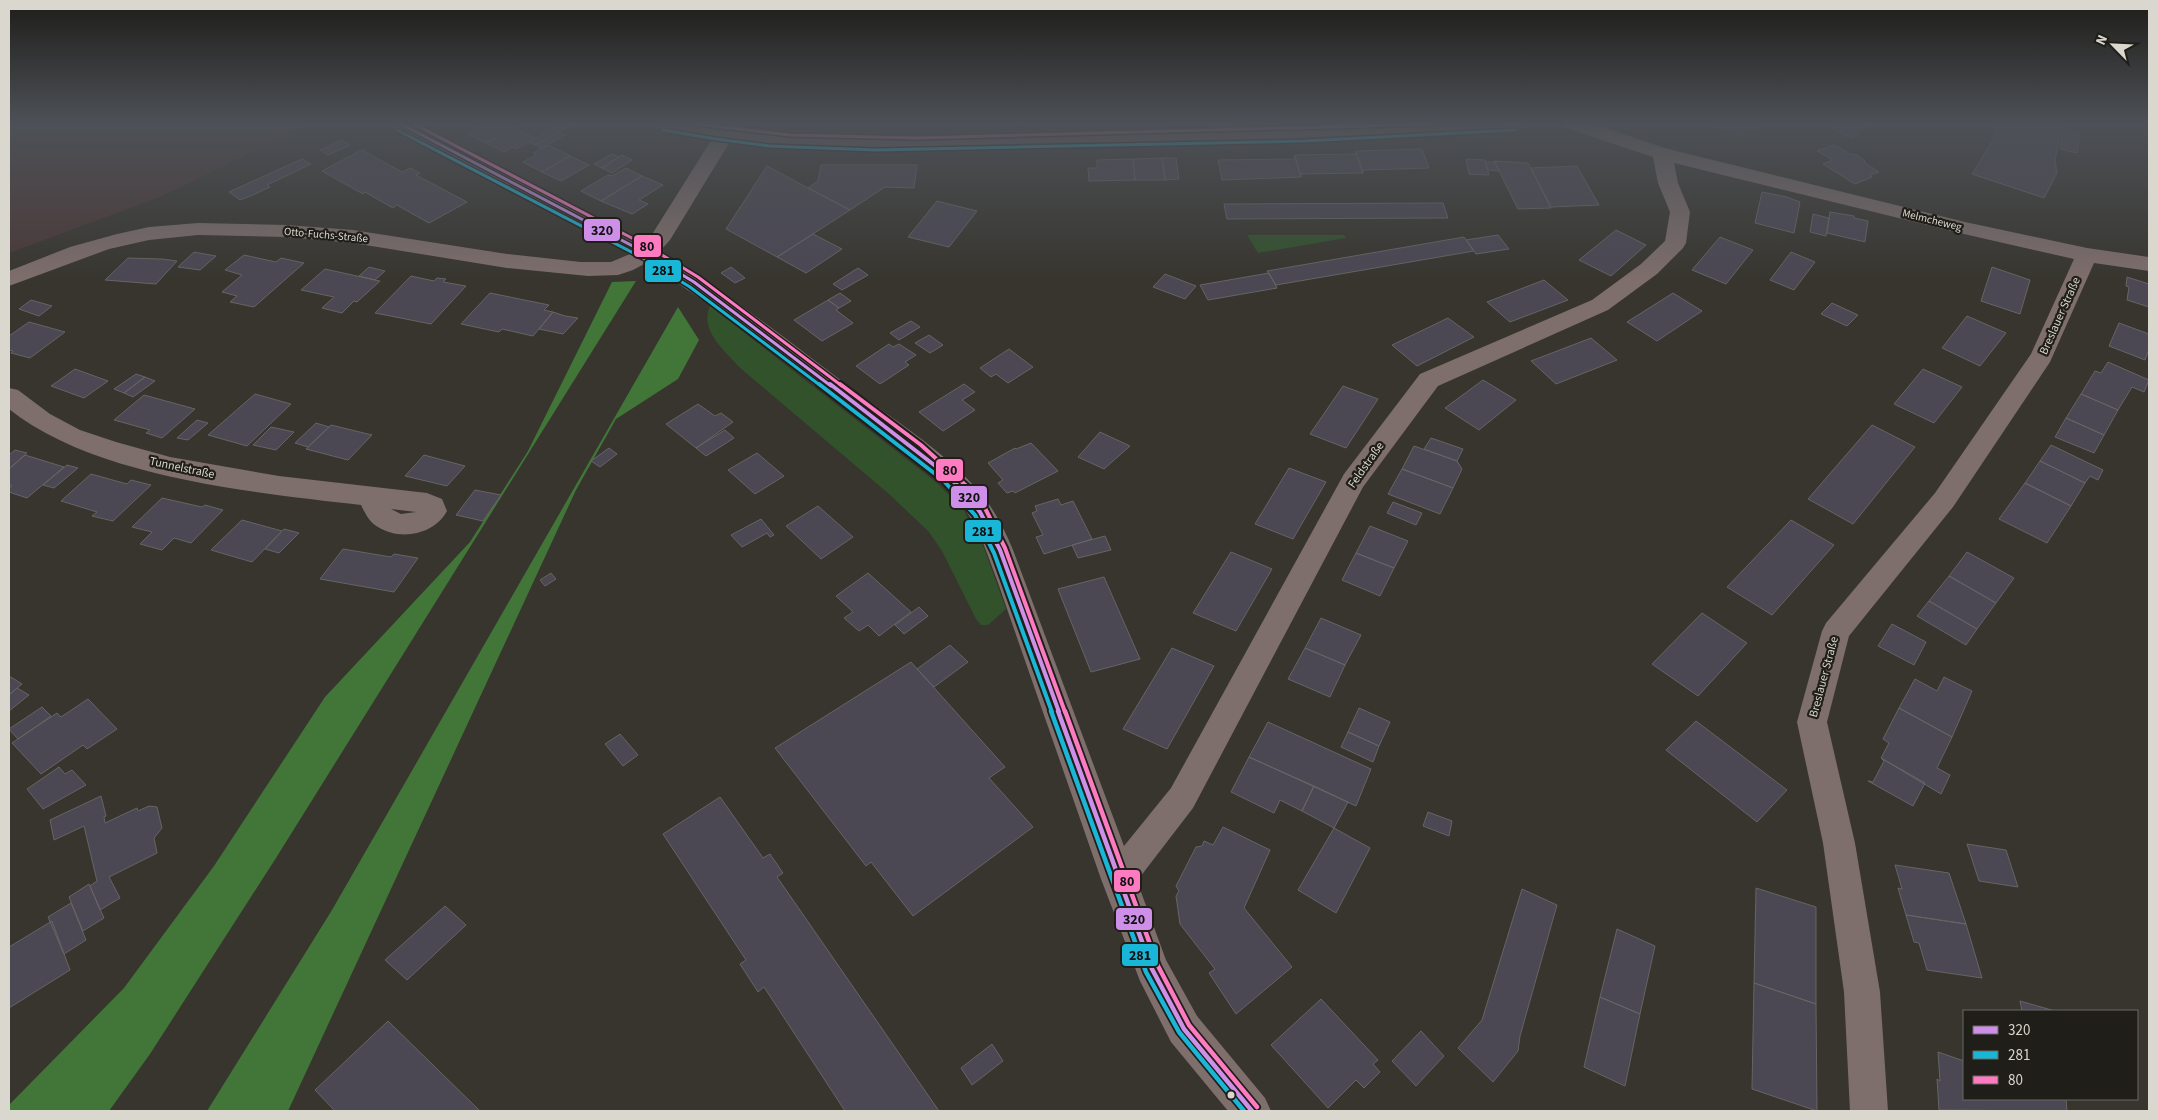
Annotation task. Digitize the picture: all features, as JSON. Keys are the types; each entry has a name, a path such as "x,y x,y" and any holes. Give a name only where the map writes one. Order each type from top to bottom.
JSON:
{"street":[{"path":"500,176 646,253 694,282 917,450 946,474 975,504 993,536 1011,580 1152,969 1184,1029 1252,1111"},
{"name":"Otto-Fuchs-Straße","path":"9,279 44,263 93,247 138,236 196,229 330,234 374,239 524,264 592,270 614,269 631,263 646,253 659,240 699,176"},
{"name":"Feldstraße","path":"1118,878 1182,798 1353,481 1428,380 1600,305 1649,269 1675,243 1680,212 1666,176"},
{"name":"Melmcheweg","path":"1757,176 1964,228 2086,255 2149,264"},
{"name":"Breslauer Straße","path":"1869,1111 1862,992 1839,843 1812,722 1836,631 1944,500 2042,356 2086,255"},
{"name":"Tunnelstraße","path":"9,396 33,416 62,432 103,448 157,464 235,479 369,496"}],"shaded area":[{"path":"9,176 203,176 160,197 9,253"}],"green space":[{"path":"1247,235 1344,235 1346,238 1258,253"},
{"path":"636,281 276,858 150,1054 109,1111 9,1111 9,1105 124,988 214,866 325,697 470,542 528,451 612,282"},
{"path":"710,306 936,482 963,509 984,548 1006,609 988,625 981,625 976,619 942,551 929,532 889,494 739,367 720,347 710,331 707,315"},
{"path":"678,307 699,340 678,379 616,419 576,490 288,1111 207,1111 332,910"}],"building":[{"path":"264,176 285,176 267,185 270,187 240,200 229,192"},
{"path":"331,176 418,176 467,202 429,223 397,205 393,208 365,192 363,194"},
{"path":"551,176 569,176 561,181"},
{"path":"606,176 642,176 601,201 581,191"},
{"path":"642,176 663,185 639,200 648,204 632,214 601,201"},
{"path":"760,176 786,176 850,210 777,257 726,229"},
{"path":"819,176 916,176 914,188 885,187 850,210 808,188 818,181"},
{"path":"1089,176 1135,176 1135,180 1089,181"},
{"path":"1135,176 1164,176 1165,180 1135,180"},
{"path":"1164,176 1179,176 1179,179 1165,180"},
{"path":"1221,176 1301,177 1222,180"},
{"path":"1502,176 1535,176 1551,208 1518,209"},
{"path":"1535,176 1583,176 1599,205 1551,207"},
{"path":"1843,176 1872,177 1855,184"},
{"path":"1979,176 2055,176 2044,198"},
{"path":"1762,192 1787,197 1800,202 1794,233 1755,223"},
{"path":"937,201 977,211 949,247 908,237"},
{"path":"1443,203 1448,218 1227,219 1224,204"},
{"path":"1830,212 1854,216 1854,218 1868,221 1865,242 1827,233"},
{"path":"1813,214 1829,218 1826,236 1810,232"},
{"path":"1616,230 1646,245 1611,276 1579,260"},
{"path":"813,234 842,249 806,273 777,257"},
{"path":"1498,235 1509,249 1476,254 1466,240"},
{"path":"1464,237 1474,251 1276,285 1267,271"},
{"path":"1720,237 1753,250 1726,284 1692,270"},
{"path":"194,252 216,256 200,270 178,267"},
{"path":"1791,252 1815,262 1794,290 1770,280"},
{"path":"244,255 276,262 281,258 304,263 254,307 230,302 237,296 222,292 242,275 225,270"},
{"path":"128,258 177,261 156,284 105,280"},
{"path":"369,267 385,271 375,280 359,276"},
{"path":"731,267 745,278 735,283 721,273"},
{"path":"1992,267 2030,280 2020,314 1981,301"},
{"path":"858,268 868,275 842,290 833,284"},
{"path":"325,269 380,281 342,313 322,308 334,297 301,290"},
{"path":"1269,273 1277,288 1208,300 1200,285"},
{"path":"1165,274 1196,286 1185,299 1153,287"},
{"path":"411,276 434,281 437,278 446,279 443,282 466,286 431,324 375,313"},
{"path":"2127,277 2149,284 2149,307 2127,300 2129,287 2126,286"},
{"path":"1544,280 1568,300 1510,322 1487,302"},
{"path":"490,293 549,305 544,310 553,312 533,336 502,329 499,332 461,324"},
{"path":"840,293 851,301 839,308 828,300"},
{"path":"1673,293 1702,311 1657,341 1627,322"},
{"path":"31,300 52,306 39,316 19,309"},
{"path":"828,300 839,308 836,310 853,323 822,341 794,320"},
{"path":"1832,303 1858,315 1847,326 1821,314"},
{"path":"553,312 578,318 563,334 539,329"},
{"path":"1967,316 2006,333 1980,366 1942,348"},
{"path":"1448,318 1474,337 1417,366 1392,345"},
{"path":"911,321 920,327 899,340 890,333"},
{"path":"29,322 65,332 30,358 11,353 13,351 9,350 9,336"},
{"path":"2119,323 2149,334 2149,349 2145,360 2109,346"},
{"path":"929,335 943,345 930,353 915,343"},
{"path":"1591,338 1617,360 1556,384 1531,361"},
{"path":"889,344 893,347 899,344 916,355 905,362 909,365 880,384 856,366"},
{"path":"1009,349 1033,367 1008,383 996,374 991,377 980,368"},
{"path":"2108,362 2149,380 2144,392 2132,387 2118,410 2081,394 2095,371 2101,373"},
{"path":"75,369 108,381 84,398 51,386"},
{"path":"1923,369 1962,387 1934,423 1894,404"},
{"path":"136,374 145,377 124,393 114,389"},
{"path":"145,377 155,381 133,397 124,393"},
{"path":"1483,380 1516,400 1479,430 1445,408"},
{"path":"964,384 975,392 962,400 975,410 943,431 919,412"},
{"path":"1343,386 1378,399 1346,448 1310,434"},
{"path":"255,394 291,404 247,446 208,435"},
{"path":"2081,394 2118,410 2104,435 2066,418"},
{"path":"144,395 195,409 162,438 146,433 150,430 114,420"},
{"path":"698,404 715,416 721,413 733,422 696,448 666,424"},
{"path":"2066,418 2104,435 2094,453 2055,437"},
{"path":"197,420 208,423 188,440 177,438"},
{"path":"316,423 329,427 308,447 295,443"},
{"path":"331,425 372,435 348,460 306,449"},
{"path":"1872,425 1915,447 1853,524 1808,499"},
{"path":"271,427 294,432 276,450 253,445"},
{"path":"725,430 734,438 706,456 696,448"},
{"path":"1100,432 1130,446 1104,469 1078,457"},
{"path":"1431,438 1463,449 1457,461 1424,449"},
{"path":"1031,443 1058,471 1015,493 1013,491 1007,493 998,483 1003,480 988,463 1015,448"},
{"path":"2051,445 2103,470 2098,480 2090,476 2085,483 2040,461"},
{"path":"1414,446 1457,461 1462,469 1453,488 1402,469"},
{"path":"609,448 617,454 600,467 591,461"},
{"path":"15,450 27,453 9,469 9,455"},
{"path":"757,453 784,476 755,494 728,470"},
{"path":"25,455 64,467 27,498 9,492 12,486 9,485 9,469"},
{"path":"424,455 465,466 447,486 405,476"},
{"path":"2040,461 2085,483 2071,506 2025,483"},
{"path":"67,465 78,468 54,488 43,485"},
{"path":"1289,468 1326,482 1293,539 1255,524"},
{"path":"1402,469 1453,488 1440,514 1388,494"},
{"path":"91,474 127,484 131,480 151,485 113,521 92,516 97,512 61,501"},
{"path":"2025,483 2071,506 2047,543 1999,519"},
{"path":"475,490 501,495 483,521 456,515"},
{"path":"162,498 223,510 191,543 174,538 162,550 140,544 152,532 132,527"},
{"path":"1058,499 1061,505 1073,501 1092,539 1044,554 1036,537 1043,535 1032,513 1037,511 1035,506"},
{"path":"1393,502 1422,513 1416,525 1387,513"},
{"path":"818,506 853,537 821,559 786,526"},
{"path":"761,519 774,535 770,537 767,533 742,547 731,535"},
{"path":"242,520 282,531 252,562 211,550"},
{"path":"1791,520 1834,545 1772,615 1727,587"},
{"path":"1370,526 1408,541 1394,568 1356,553"},
{"path":"284,529 299,533 279,553 265,549"},
{"path":"1105,536 1111,550 1078,558 1072,545"},
{"path":"343,549 391,557 394,554 418,558 394,592 320,579"},
{"path":"1231,552 1272,569 1236,631 1193,613"},
{"path":"1967,552 2014,578 1996,603 1949,576"},
{"path":"1356,553 1394,568 1380,596 1342,580"},
{"path":"551,573 556,579 545,586 540,580"},
{"path":"868,573 911,612 879,636 868,625 859,631 844,618 853,612 836,596"},
{"path":"1949,576 1996,603 1977,629 1929,601"},
{"path":"1104,577 1140,659 1091,672 1058,589"},
{"path":"1929,601 1977,629 1966,645 1917,616"},
{"path":"919,607 928,616 904,634 895,625"},
{"path":"1702,613 1747,643 1698,696 1652,664"},
{"path":"1321,618 1361,635 1345,665 1305,648"},
{"path":"1892,624 1926,642 1914,665 1878,646"},
{"path":"950,645 968,662 934,687 917,669"},
{"path":"1172,648 1214,666 1167,749 1123,729"},
{"path":"1305,648 1345,665 1330,697 1288,679"},
{"path":"911,662 1005,767 989,778 1033,827 913,916 871,862 866,866 775,748"},
{"path":"9,676 22,684 9,695"},
{"path":"1944,677 1972,691 1952,737 1899,708 1915,679 1937,691"},
{"path":"17,688 29,695 9,711 9,695"},
{"path":"88,699 117,729 87,749 83,745 41,774 12,743 57,713 61,717"},
{"path":"42,707 51,716 18,739 9,729"},
{"path":"1359,708 1390,722 1379,746 1348,732"},
{"path":"1899,708 1952,737 1937,768 1950,775 1941,794 1881,758 1889,743 1883,739"},
{"path":"1696,721 1787,790 1757,822 1666,750"},
{"path":"1268,722 1371,769 1356,806 1249,757"},
{"path":"1348,732 1379,746 1373,762 1341,747"},
{"path":"620,734 638,755 623,766 605,744"},
{"path":"1249,757 1314,786 1302,811 1280,800 1274,813 1231,792"},
{"path":"1881,758 1925,783 1913,806 1868,781 1873,782 1884,761"},
{"path":"59,767 65,774 72,770 86,785 43,809 27,789"},
{"path":"1314,786 1348,802 1334,828 1302,811"},
{"path":"101,796 106,816 104,817 105,823 137,808 138,811 149,806 157,807 162,828 154,838 157,853 109,877 120,898 100,910 90,886 97,881 84,826 54,840 50,820"},
{"path":"720,797 763,858 770,854 783,873 777,877 939,1111 845,1111 764,987 758,992 740,964 746,960 663,834"},
{"path":"1428,812 1452,821 1449,836 1423,826"},
{"path":"1223,827 1270,850 1244,908 1292,967 1236,1014 1209,973 1215,969 1180,924 1176,896 1179,891 1176,886 1196,847 1202,846 1204,841 1213,845"},
{"path":"1334,828 1370,848 1336,913 1298,890"},
{"path":"1967,844 2006,850 2018,887 1979,881"},
{"path":"1895,865 1949,873 1966,924 1906,915 1898,888 1902,889"},
{"path":"89,884 104,918 83,931 69,897"},
{"path":"1756,888 1816,907 1816,1004 1754,983"},
{"path":"1522,889 1557,905 1520,1036 1518,1051 1493,1082 1458,1048 1482,1020"},
{"path":"71,903 86,940 64,954 48,917"},
{"path":"445,906 466,925 407,980 385,960"},
{"path":"1906,915 1966,924 1982,978 1927,970 1919,943 1914,942"},
{"path":"52,921 70,970 9,1008 9,947"},
{"path":"1617,929 1655,946 1640,1014 1600,997"},
{"path":"1754,983 1816,1004 1817,1111 1752,1089"},
{"path":"1600,997 1640,1014 1625,1086 1584,1067"},
{"path":"1321,999 1378,1060 1373,1064 1380,1072 1364,1088 1356,1080 1328,1108 1271,1045"},
{"path":"2020,1001 2052,1010 2022,1010"},
{"path":"388,1021 480,1111 335,1111 315,1090"},
{"path":"1421,1031 1444,1056 1416,1086 1392,1061"},
{"path":"992,1044 1003,1061 972,1085 961,1068"},
{"path":"1938,1052 1963,1061 1963,1100 2066,1100 2067,1111 1939,1110 1937,1079 1940,1081"}],"transit line":[{"name":"281","path":"486,176 643,258 690,287 913,455 943,480 975,515 994,553 1146,972 1179,1032 1244,1111"},
{"name":"320","path":"500,176 646,253 694,282 917,450 947,475 968,496 980,512 1000,550 1152,969 1184,1029 1252,1111"},
{"name":"80","path":"514,176 649,247 698,277 921,445 972,491 985,508 1005,548 1158,966 1189,1025 1257,1107"}]}
